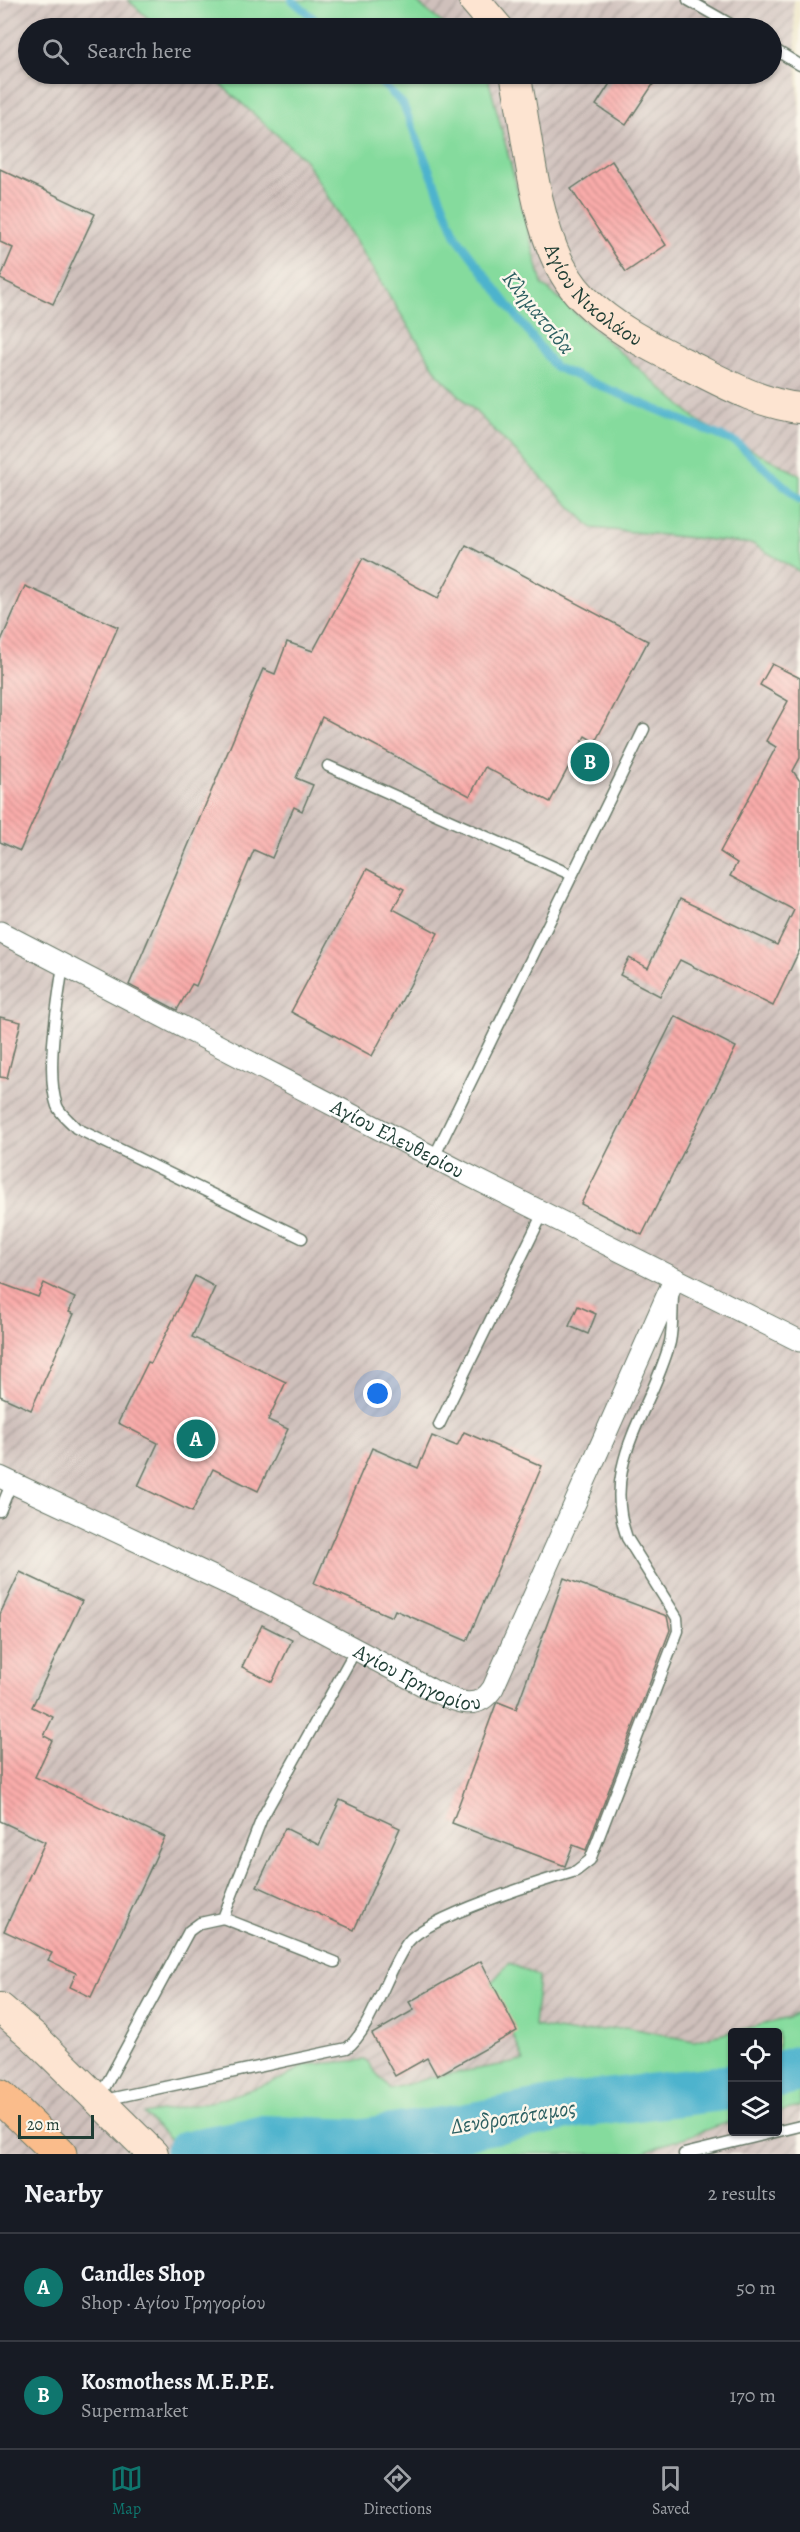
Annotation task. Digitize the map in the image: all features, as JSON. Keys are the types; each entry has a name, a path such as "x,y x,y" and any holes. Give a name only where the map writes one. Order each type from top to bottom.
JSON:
{"highway":[{"path":"0,2096 60,2154"}],"street":[{"path":"474,0 489,18"},
{"name":"Αγίου Νικολάου","path":"517,84 543,223 552,249 582,297 636,340 772,404 800,408"},
{"name":"Αγίου Ελευθερίου","path":"0,932 674,1280 800,1341"},
{"name":"Αγίου Γρηγορίου","path":"6,1481 265,1601 355,1651 458,1701 474,1703 488,1695 674,1280"},
{"path":"0,2008 33,2036 153,2154"}],"lane":[{"path":"688,0 720,18"},
{"path":"782,54 800,65"},
{"path":"434,1157 644,729"},
{"path":"328,766 572,875"},
{"path":"63,965 56,1020 53,1073 57,1107 76,1128 302,1238"},
{"path":"439,1425 543,1213"},
{"path":"98,2101 347,2048 360,2036 387,1978 413,1936 453,1914 576,1870 590,1860 678,1631 677,1618 627,1538 622,1524 620,1501 620,1477 628,1441 669,1344 674,1280"},
{"path":"0,1511 6,1481"},
{"path":"223,1918 262,1818 355,1651"},
{"path":"98,2101 189,1931 200,1923 223,1918 335,1962"},
{"path":"684,2154 800,2126"}],"shaded area":[{"path":"0,0 793,0 800,120 800,2154 0,2154"}],"green space":[{"path":"128,0 414,0 436,18 148,18"},
{"path":"220,84 490,84 542,284 701,423 800,475 800,572 753,544 592,528 438,374 305,160"},
{"path":"509,1963 539,1977 534,2026 575,2033 626,2027 694,2041 728,2033 728,2122 637,2154 184,2154 144,2114 215,2101 284,2078 305,2065 365,2060 390,2089 437,2076 524,2061 491,1983"},
{"path":"800,2011 800,2107 782,2111 782,2028 748,2028 789,2018"}],"building":[{"path":"610,84 653,84 626,125 596,105"},
{"path":"612,161 666,245 626,272 571,189"},
{"path":"0,169 95,214 53,304 0,279 13,248 0,242"},
{"path":"466,545 648,641 595,742 585,736 550,802 485,767 470,796 322,717 296,778 313,785 302,811 294,807 272,858 254,850 196,986 192,984 177,1010 129,985 263,669 275,674 287,642 313,651 363,558 438,598"},
{"path":"25,586 118,627 20,851 0,842 0,643"},
{"path":"772,664 800,678 800,758 793,771 800,781 800,949 773,1006 680,960 660,996 620,975 629,958 648,968 680,899 777,945 794,910 730,876 737,863 720,852 776,747 766,741 788,701 760,685"},
{"path":"367,869 404,889 393,909 438,933 372,1056 291,1012"},
{"path":"675,1016 736,1047 642,1235 581,1204"},
{"path":"0,1017 21,1022 7,1078 0,1077"},
{"path":"195,1276 215,1287 192,1337 286,1382 268,1420 288,1429 258,1491 213,1469 192,1512 138,1486 158,1443 118,1423"},
{"path":"0,1283 38,1297 44,1283 75,1298 69,1312 74,1314 31,1410 0,1396"},
{"path":"578,1306 596,1314 588,1334 569,1326"},
{"path":"464,1432 542,1466 467,1641 395,1610 392,1617 314,1583 372,1448 418,1468 432,1436 457,1446"},
{"path":"20,1572 82,1601 32,1707 53,1717 44,1736 52,1740 35,1777 165,1837 91,1997 70,1987 76,1973 48,1960 52,1953 4,1931 45,1842 0,1821 0,1614"},
{"path":"564,1578 667,1616 670,1630 586,1850 573,1845 565,1866 452,1823 496,1704 498,1702 516,1709"},
{"path":"262,1625 292,1640 272,1682 242,1667"},
{"path":"340,1800 400,1828 354,1930 257,1886 285,1828 319,1845"},
{"path":"481,1961 517,2031 437,2076 427,2058 395,2076 372,2034 414,2010 409,2002"}],"waterway":[{"name":"Κληματσίδα","path":"292,0 313,18"},
{"name":"Κληματσίδα","path":"382,84 403,104 456,236 555,367 737,443 800,500"},
{"name":"Δενδροπόταμος","path":"782,2074 800,2068"},
{"name":"Δενδροπόταμος","path":"188,2153 265,2138 357,2142 462,2127 578,2105 728,2087"}],"place":[{"name":"Kosmothess M.E.P.E.","path":"590,762"},
{"name":"Candles Shop","path":"196,1439"}]}
